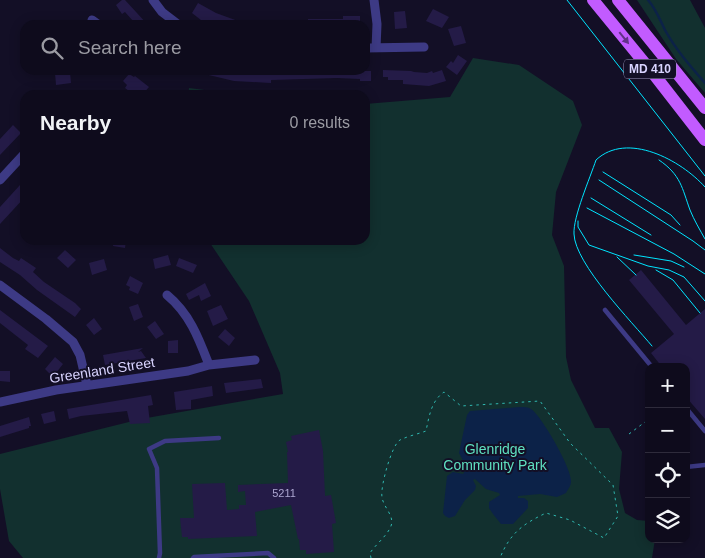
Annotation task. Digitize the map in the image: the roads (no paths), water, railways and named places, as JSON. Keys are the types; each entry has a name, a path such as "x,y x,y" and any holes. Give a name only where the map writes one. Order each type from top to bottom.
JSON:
{"main road":[{"name":"MD 410","path":"593,0 705,140"},
{"name":"MD 410","path":"618,0 705,108"}],"street":[{"path":"153,0 170,20"},
{"path":"374,0 377,24 376,48"},
{"path":"370,48 424,47"},
{"path":"0,180 20,158"},
{"path":"0,285 73,342 80,356 86,385"},
{"path":"168,295 181,306 188,316 209,366"},
{"name":"Greenland Street","path":"0,402 86,385 255,360"}],"lane":[{"path":"605,310 649,363"},
{"path":"690,413 705,431"},
{"path":"159,558 157,468 149,449 164,441 219,438"},
{"path":"690,467 705,465"},
{"path":"192,558 194,556 268,553 274,558"}],"water":[{"path":"530,408 536,413 556,443 570,476 571,483 566,493 557,497 540,494 518,496 518,498 524,498 528,501 528,508 513,524 501,524 489,508 489,502 500,495 499,493 486,489 475,479 473,480 476,486 475,490 465,500 455,516 449,518 445,516 443,513 447,476 453,472 463,474 467,468 459,453 467,415 470,411"}],"waterway":[{"path":"648,0 674,44 705,83"}],"tram line":[{"path":"567,0 705,176"},
{"path":"652,346 606,292 584,261 574,234 582,197 596,160 609,152 623,148 653,152 668,159 682,167 705,187"},
{"path":"659,160 672,171 680,182 692,214 705,239"},
{"path":"603,172 671,215 680,225"},
{"path":"599,180 705,250"},
{"path":"591,198 651,235"},
{"path":"587,208 674,254 705,274"},
{"path":"578,221 578,227 589,245 648,266 669,270 684,277 705,301"},
{"path":"634,255 671,261 684,267"},
{"path":"617,257 636,275"},
{"path":"656,270 673,280 700,313"}],"park label":[{"name":"Glenridge Community Park","path":"495,458"}]}
